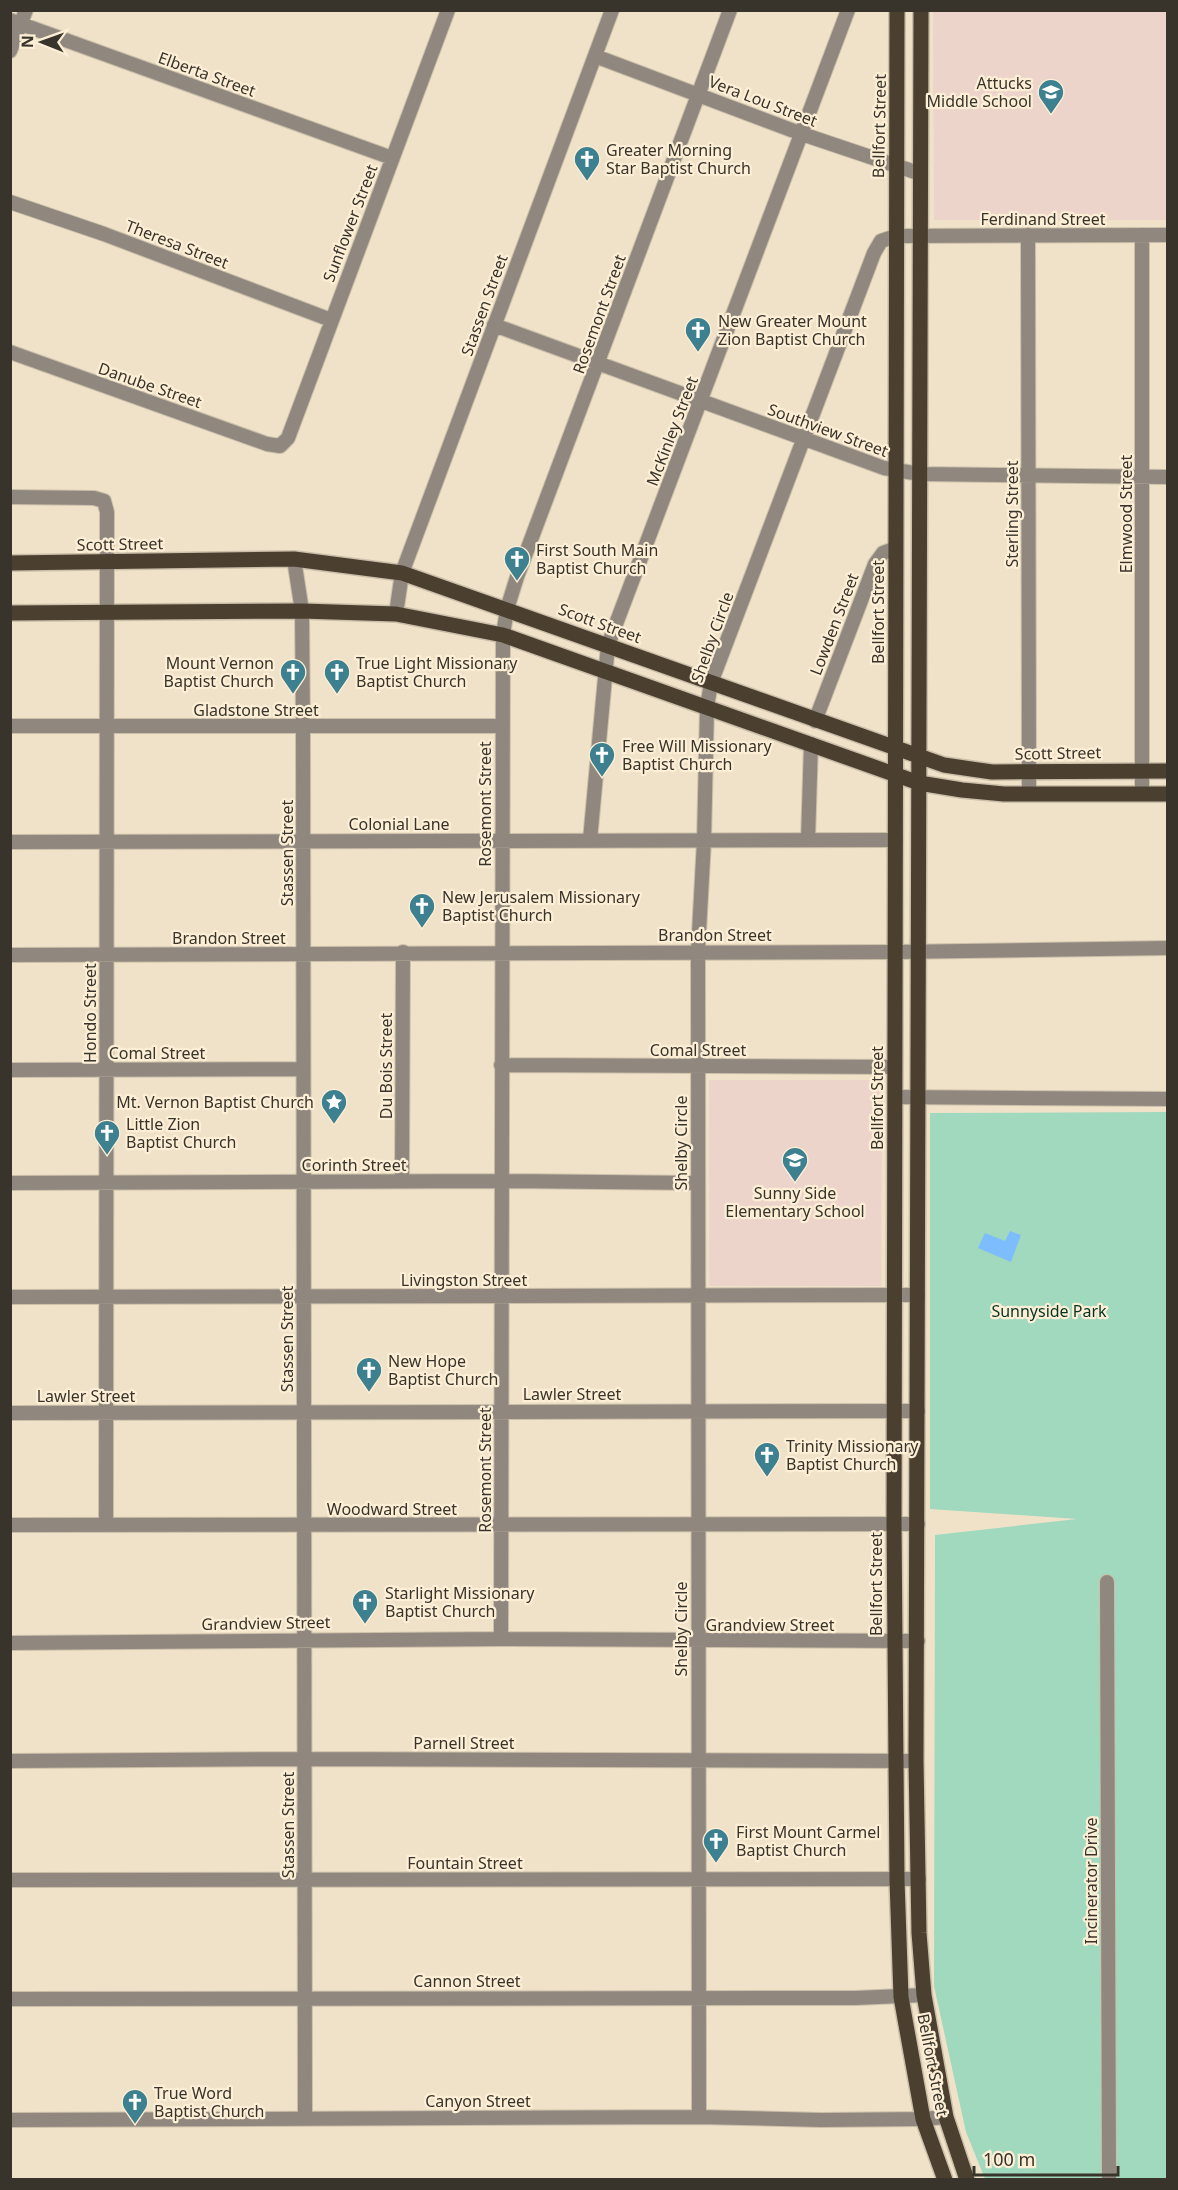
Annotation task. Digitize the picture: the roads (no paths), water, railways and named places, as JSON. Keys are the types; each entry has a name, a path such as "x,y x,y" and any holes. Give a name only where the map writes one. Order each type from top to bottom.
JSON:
{"main road":[{"name":"Bellfort Street","path":"897,10 894,1760 901,1997 924,2119 945,2180"},
{"name":"Bellfort Street","path":"921,10 916,1761 919,1933 924,1995 946,2117 967,2180"},
{"path":"898,40 921,39"},
{"path":"897,354 920,354"},
{"name":"Scott Street","path":"10,563 294,560 402,573 919,758 967,770 993,772 1167,771"},
{"path":"896,588 920,588"},
{"path":"10,613 302,611 396,614 502,635 919,783 980,793 1167,794"}],"street":[{"name":"Sunflower Street","path":"280,446 288,438 448,10"},
{"name":"Stassen Street","path":"396,614 402,573 612,10"},
{"name":"Rosemont Street","path":"501,1639 502,635 507,609 521,568 730,10"},
{"name":"McKinley Street","path":"590,840 608,645 848,10"},
{"name":"Elberta Street","path":"19,18 392,158"},
{"path":"10,51 19,18"},
{"name":"Vera Lou Street","path":"595,56 802,134 921,174"},
{"name":"Theresa Street","path":"10,202 104,234 331,320"},
{"name":"Sterling Street","path":"1028,235 1029,794"},
{"name":"Elmwood Street","path":"1142,235 1142,794"},
{"name":"Ferdinand Street","path":"920,236 1167,235"},
{"path":"896,236 920,236"},
{"name":"Shelby Circle","path":"699,2117 698,951 704,841 707,707 711,683 873,254 881,241 896,236"},
{"name":"Southview Street","path":"494,325 897,472 1167,477"},
{"name":"Danube Street","path":"10,352 267,444 280,446"},
{"name":"Hondo Street","path":"10,497 94,498 104,501 107,512 106,1525"},
{"name":"Lowden Street","path":"815,721 875,564 883,553 896,548"},
{"name":"Stassen Street","path":"294,560 302,611 303,726 304,2118"},
{"name":"Gladstone Street","path":"10,726 502,726"},
{"path":"808,840 811,744"},
{"name":"Colonial Lane","path":"10,842 896,840"},
{"name":"Brandon Street","path":"10,955 1167,948"},
{"name":"Du Bois Street","path":"402,1181 403,952"},
{"name":"Comal Street","path":"501,1065 895,1067"},
{"name":"Comal Street","path":"10,1070 303,1069"},
{"path":"895,1097 1167,1099"},
{"name":"Corinth Street","path":"10,1183 501,1181 697,1183"},
{"name":"Livingston Street","path":"10,1298 918,1295"},
{"name":"Lawler Street","path":"10,1413 502,1410 918,1411"},
{"name":"Woodward Street","path":"10,1525 918,1524"},
{"name":"Incinerator Drive","path":"1107,1582 1108,2180"},
{"name":"Grandview Street","path":"10,1643 304,1639 918,1641"},
{"name":"Parnell Street","path":"10,1761 304,1759 916,1761"},
{"name":"Fountain Street","path":"10,1881 919,1879"},
{"name":"Cannon Street","path":"10,1999 699,1998 924,1995"},
{"name":"Canyon Street","path":"10,2120 699,2117 924,2119 946,2117"}],"water":[{"path":"1010,1231 1021,1235 1011,1262 978,1248 985,1233 1005,1241"}],"place":[{"name":"Attucks Middle School","path":"1051,115"},
{"name":"Greater Morning Star Baptist Church","path":"587,182"},
{"name":"New Greater Mount Zion Baptist Church","path":"698,353"},
{"name":"First South Main Baptist Church","path":"517,582"},
{"name":"Mount Vernon Baptist Church","path":"293,695"},
{"name":"True Light Missionary Baptist Church","path":"337,695"},
{"name":"Free Will Missionary Baptist Church","path":"602,778"},
{"name":"New Jerusalem Missionary Baptist Church","path":"422,929"},
{"name":"Mt. Vernon Baptist Church","path":"334,1125"},
{"name":"Little Zion Baptist Church","path":"107,1156"},
{"name":"Sunny Side Elementary School","path":"795,1183"},
{"name":"New Hope Baptist Church","path":"369,1393"},
{"name":"Trinity Missionary Baptist Church","path":"767,1478"},
{"name":"Starlight Missionary Baptist Church","path":"365,1625"},
{"name":"First Mount Carmel Baptist Church","path":"716,1864"},
{"name":"True Word Baptist Church","path":"135,2125"}],"park label":[{"name":"Sunnyside Park","path":"1049,1311"}]}
